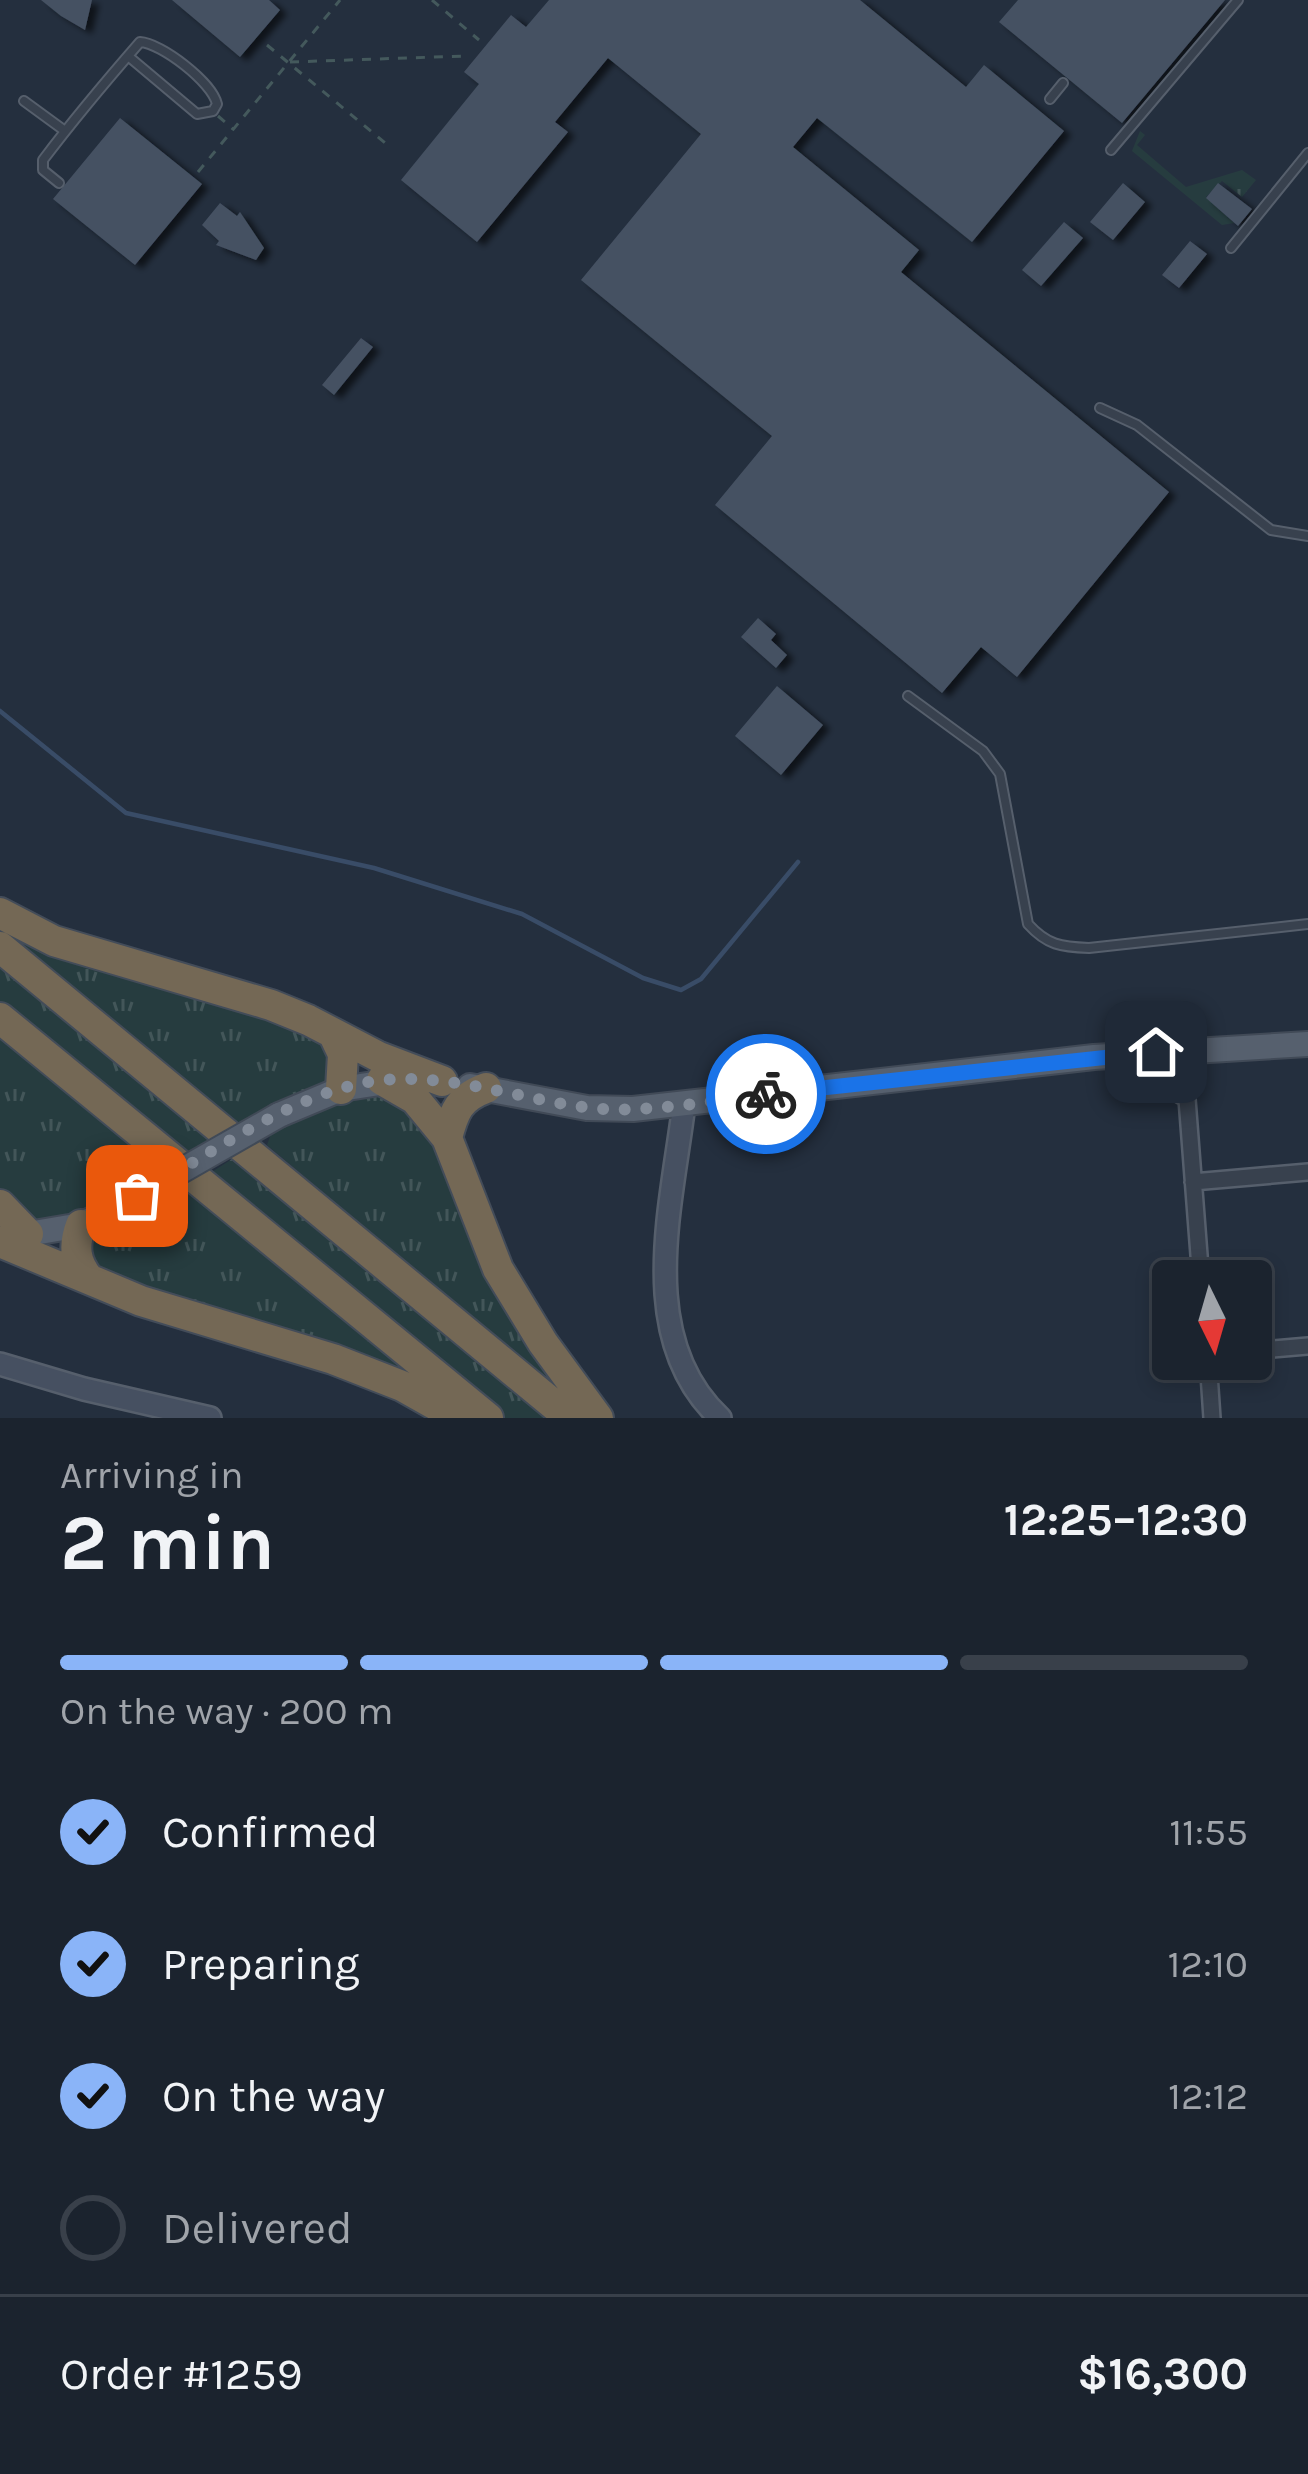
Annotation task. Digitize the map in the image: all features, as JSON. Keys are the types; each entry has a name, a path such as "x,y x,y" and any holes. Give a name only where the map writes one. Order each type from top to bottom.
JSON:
{"highway":[{"path":"0,914 54,940 271,1005 379,1057 442,1081"},
{"path":"0,946 570,1418"},
{"path":"0,1018 488,1418"},
{"path":"334,1035 343,1054 341,1089"},
{"path":"382,1080 415,1099 447,1138 498,1270 598,1418"},
{"path":"447,1138 454,1109 469,1094 486,1088"},
{"path":"0,1205 9,1237 88,1280 222,1327 333,1359 402,1386 459,1418"},
{"path":"81,1225 76,1252 88,1280"}],"main road":[{"path":"1204,1048 1308,1033"},
{"path":"9,1237 81,1225 278,1115 341,1089 382,1080 442,1081 587,1108 633,1109 1156,1052 1308,1044"},
{"path":"684,1104 665,1245 671,1337 688,1376 720,1418"},
{"path":"0,1364 210,1418"}],"street":[{"path":"1156,1052 1156,1081 1187,1099 1199,1260"},
{"path":"1193,1182 1308,1172"},
{"path":"1272,1350 1308,1346"},
{"path":"1209,1380 1212,1418"}],"lane":[{"path":"1112,150 1238,0"},
{"path":"58,183 43,170 43,160 65,131 128,56 140,42 155,43 211,88 216,95 213,111 197,114 128,56"},
{"path":"1050,99 1063,83"},
{"path":"24,101 65,131"},
{"path":"1231,248 1308,154"},
{"path":"1100,408 1137,424 1270,530 1308,536"},
{"path":"908,696 983,751 1000,774 1028,924 1042,940 1061,947 1089,948 1308,924"}],"path":[{"path":"198,172 340,0"},
{"path":"432,0 479,40"},
{"path":"267,45 390,147"},
{"path":"288,62 465,56"},
{"path":"213,111 233,129"}],"green space":[{"path":"1140,131 1145,135 1137,145 1186,187 1242,170 1256,180 1242,197 1222,181 1206,197 1234,223 1222,225 1132,151"},
{"path":"0,922 244,1005 329,1046 333,1083 240,1132 0,934"},
{"path":"0,958 217,1137 184,1157 0,1005"},
{"path":"0,1029 168,1169 72,1219 28,1224 0,1194"},
{"path":"384,1095 420,1116 581,1410 267,1145 271,1134 320,1110"},
{"path":"240,1154 560,1418 500,1418 204,1177"},
{"path":"187,1183 469,1417 99,1276 85,1242 89,1235 157,1204"}],"building":[{"path":"41,0 92,0 85,30 61,16"},
{"path":"172,0 269,0 280,10 240,57"},
{"path":"549,0 860,0 966,87 984,65 1064,131 972,242 817,118 793,147 919,250 901,272 1169,492 1017,677 981,647 942,693 715,505 772,436 581,280 701,134 608,58 555,122 568,132 477,242 401,180 479,84 464,72 511,15 526,27"},
{"path":"1018,0 1225,0 1122,123 999,22"},
{"path":"120,118 202,184 135,265 53,199"},
{"path":"1123,183 1145,202 1113,240 1090,222"},
{"path":"1218,183 1252,209 1238,226 1206,198"},
{"path":"220,203 237,216 240,212 264,248 256,260 216,245 219,241 202,225"},
{"path":"1064,222 1083,238 1041,286 1022,270"},
{"path":"1190,241 1207,254 1179,288 1162,275"},
{"path":"361,338 373,347 334,395 322,385"},
{"path":"758,618 776,634 771,640 787,655 776,668 741,637"},
{"path":"777,686 823,725 781,775 735,736"}],"waterway":[{"path":"0,711 126,813 374,868 522,914 643,978 681,990 701,979 798,862"}],"way so far":[{"path":"137,1196 278,1115 341,1089 382,1080 442,1081 587,1108 633,1109 766,1094"}],"route":[{"path":"766,1094 1156,1052"}]}
